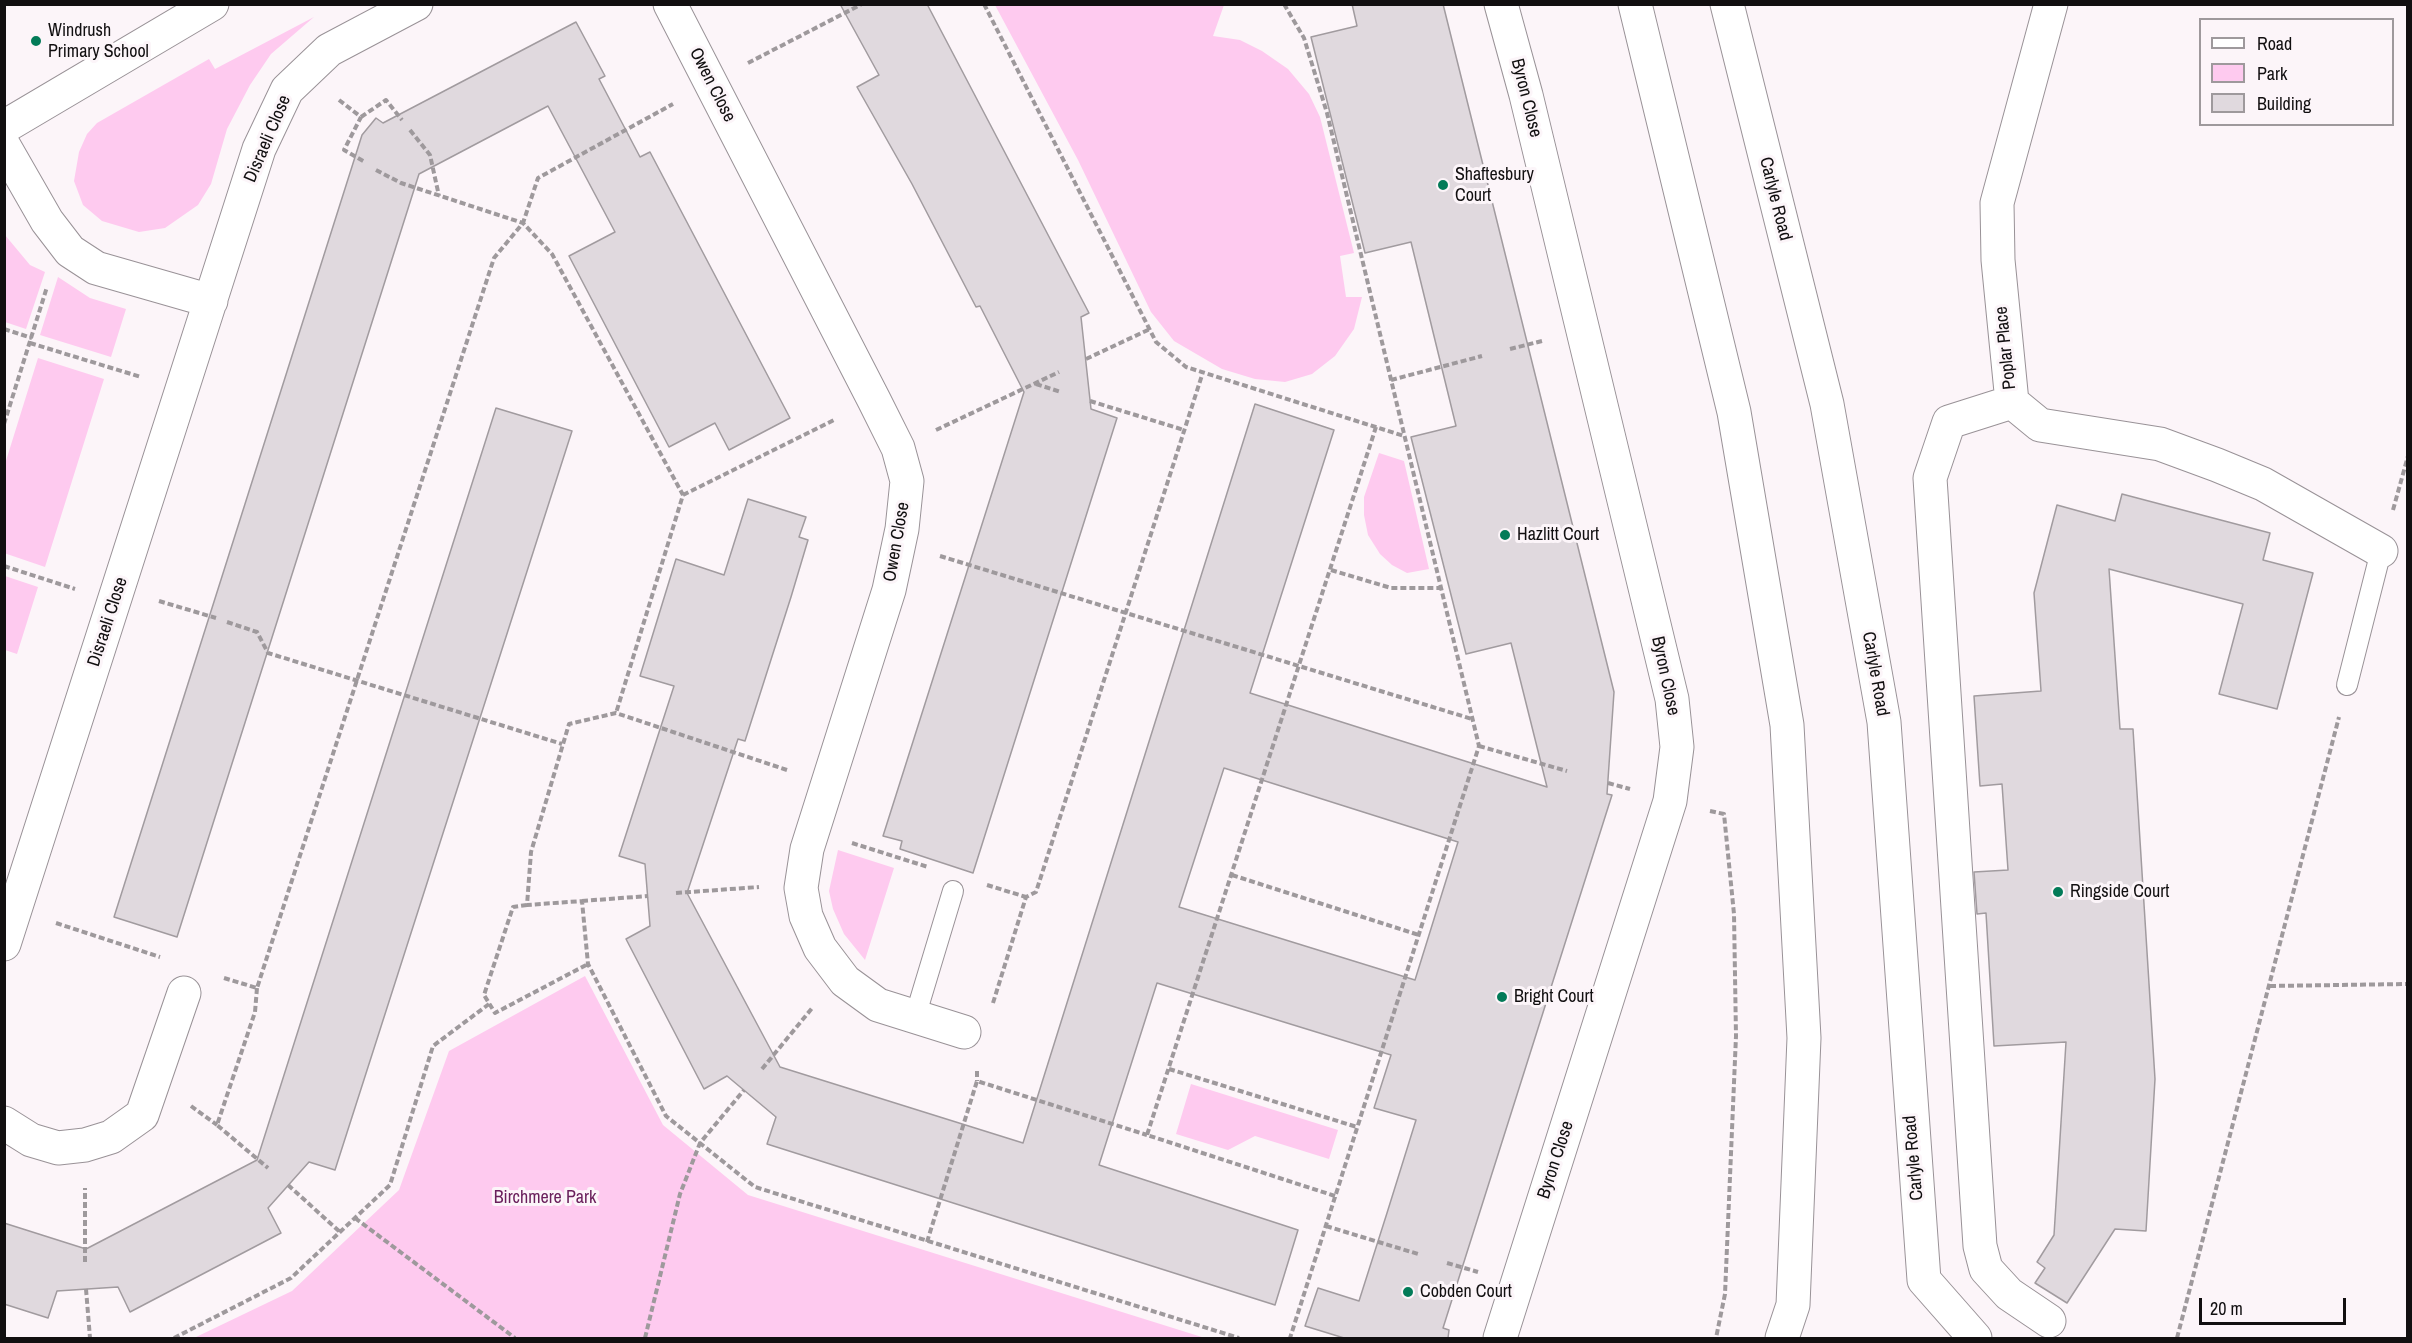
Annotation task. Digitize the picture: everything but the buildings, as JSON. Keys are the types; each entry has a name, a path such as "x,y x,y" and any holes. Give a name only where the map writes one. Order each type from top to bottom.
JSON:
{"street":[{"path":"4,127 212,4"},
{"name":"Disraeli Close","path":"4,944 260,149 287,90 329,50 416,4"},
{"name":"Owen Close","path":"670,4 898,448 907,481 899,544 889,590 813,830 802,884 806,916 820,948 840,974 878,1005 964,1032"},
{"name":"Byron Close","path":"1500,1338 1670,801 1677,747 1672,699 1526,95 1501,4"},
{"path":"1635,4 1734,412 1787,725 1804,1038 1793,1305 1782,1338"},
{"name":"Carlyle Road","path":"1727,4 1827,404 1884,722 1904,1034 1924,1280 1975,1338"},
{"name":"Poplar Place","path":"2051,4 1998,203 1998,260 2012,402 2040,425 2160,444 2217,465 2263,484 2381,551"},
{"path":"4,146 47,221 70,250 96,268 211,301"},
{"path":"2012,402 1949,422 1930,478 1980,1246 1986,1269 2009,1294 2049,1321"},
{"path":"4,1123 31,1140 58,1149 85,1145 111,1137 142,1114 184,993"}],"lane":[{"path":"2348,685 2381,551"},
{"path":"915,1017 953,891"}],"path":[{"path":"268,1168 217,1125 255,1011 257,988 494,258 523,223 538,178 711,83 862,4"},
{"path":"984,4 1156,342 1186,367 1404,436"},
{"path":"1287,6 1304,38 1327,113 1479,746 1290,1338"},
{"path":"305,73 361,117"},
{"path":"365,162 344,150 361,117 386,100 402,120"},
{"path":"410,130 430,155 439,196"},
{"path":"376,170 401,183 523,223 552,254 683,495 615,713"},
{"path":"4,424 62,241"},
{"path":"1086,359 1150,329"},
{"path":"4,330 32,338"},
{"path":"30,343 182,389"},
{"path":"1391,380 1482,356"},
{"path":"898,448 1059,372"},
{"path":"981,883 1026,897 1036,892 1203,372"},
{"path":"1035,383 1061,392"},
{"path":"683,495 874,400"},
{"path":"1090,401 1184,430"},
{"path":"1147,1135 1300,668 1376,427"},
{"path":"2381,551 2408,456"},
{"path":"899,544 1473,719"},
{"path":"4,566 216,618"},
{"path":"1331,570 1391,588 1441,588"},
{"path":"227,622 257,632 268,653 562,744"},
{"path":"2177,1338 2348,685"},
{"path":"527,905 531,852 569,724 615,713 828,784"},
{"path":"1479,746 1567,771"},
{"path":"1670,801 1724,814 1734,914 1736,1036 1725,1294 1716,1338"},
{"path":"813,830 937,869"},
{"path":"1232,874 1419,935"},
{"path":"676,893 802,884"},
{"path":"588,964 495,1013 484,995 513,907 648,896"},
{"path":"993,1005 1026,897"},
{"path":"582,901 588,964 666,1116 755,1187 1239,1338"},
{"path":"15,910 169,960"},
{"path":"213,974 257,988"},
{"path":"762,1069 840,974"},
{"path":"2270,987 2408,984"},
{"path":"174,1338 291,1278 390,1185 433,1046 489,1004"},
{"path":"1169,1069 1357,1127"},
{"path":"927,1242 977,1081 977,1070"},
{"path":"977,1081 1335,1196"},
{"path":"645,1338 680,1194 700,1143 744,1090"},
{"path":"85,1145 85,1262"},
{"path":"288,1185 340,1232"},
{"path":"355,1218 515,1338"},
{"path":"1326,1226 1418,1254"},
{"path":"86,1289 90,1338"}],"green space":[{"path":"995,5 1224,5 1213,36 1240,40 1262,51 1288,69 1309,94 1320,117 1354,253 1340,256 1346,297 1362,297 1354,329 1335,356 1312,374 1285,382 1255,379 1222,369 1174,341 1151,312 1078,160"},
{"path":"314,17 271,54 250,85 227,129 211,184 198,205 165,228 139,232 102,221 83,205 74,181 79,152 87,134 97,123 209,59 215,69"},
{"path":"5,235 30,265 45,272 26,329 5,322"},
{"path":"58,277 90,298 126,309 111,357 40,335"},
{"path":"38,358 104,379 45,567 4,553 5,464"},
{"path":"1379,453 1404,461 1429,569 1407,573 1392,565 1380,554 1368,535 1364,515 1364,497"},
{"path":"5,576 38,587 17,654 5,650"},
{"path":"838,850 894,868 865,960 844,934 833,909 829,891"},
{"name":"Birchmere Park","path":"585,976 663,1125 748,1195 1205,1338 194,1338 292,1291 399,1190 449,1051"},
{"path":"1191,1084 1338,1130 1329,1159 1255,1136 1228,1150 1176,1134"}],"place":[{"name":"Windrush Primary School","path":"36,41"},
{"name":"Shaftesbury Court","path":"1443,185"},
{"name":"Hazlitt Court","path":"1505,535"},
{"name":"Ringside Court","path":"2058,892"},
{"name":"Bright Court","path":"1502,997"},
{"name":"Cobden Court","path":"1408,1292"}]}
